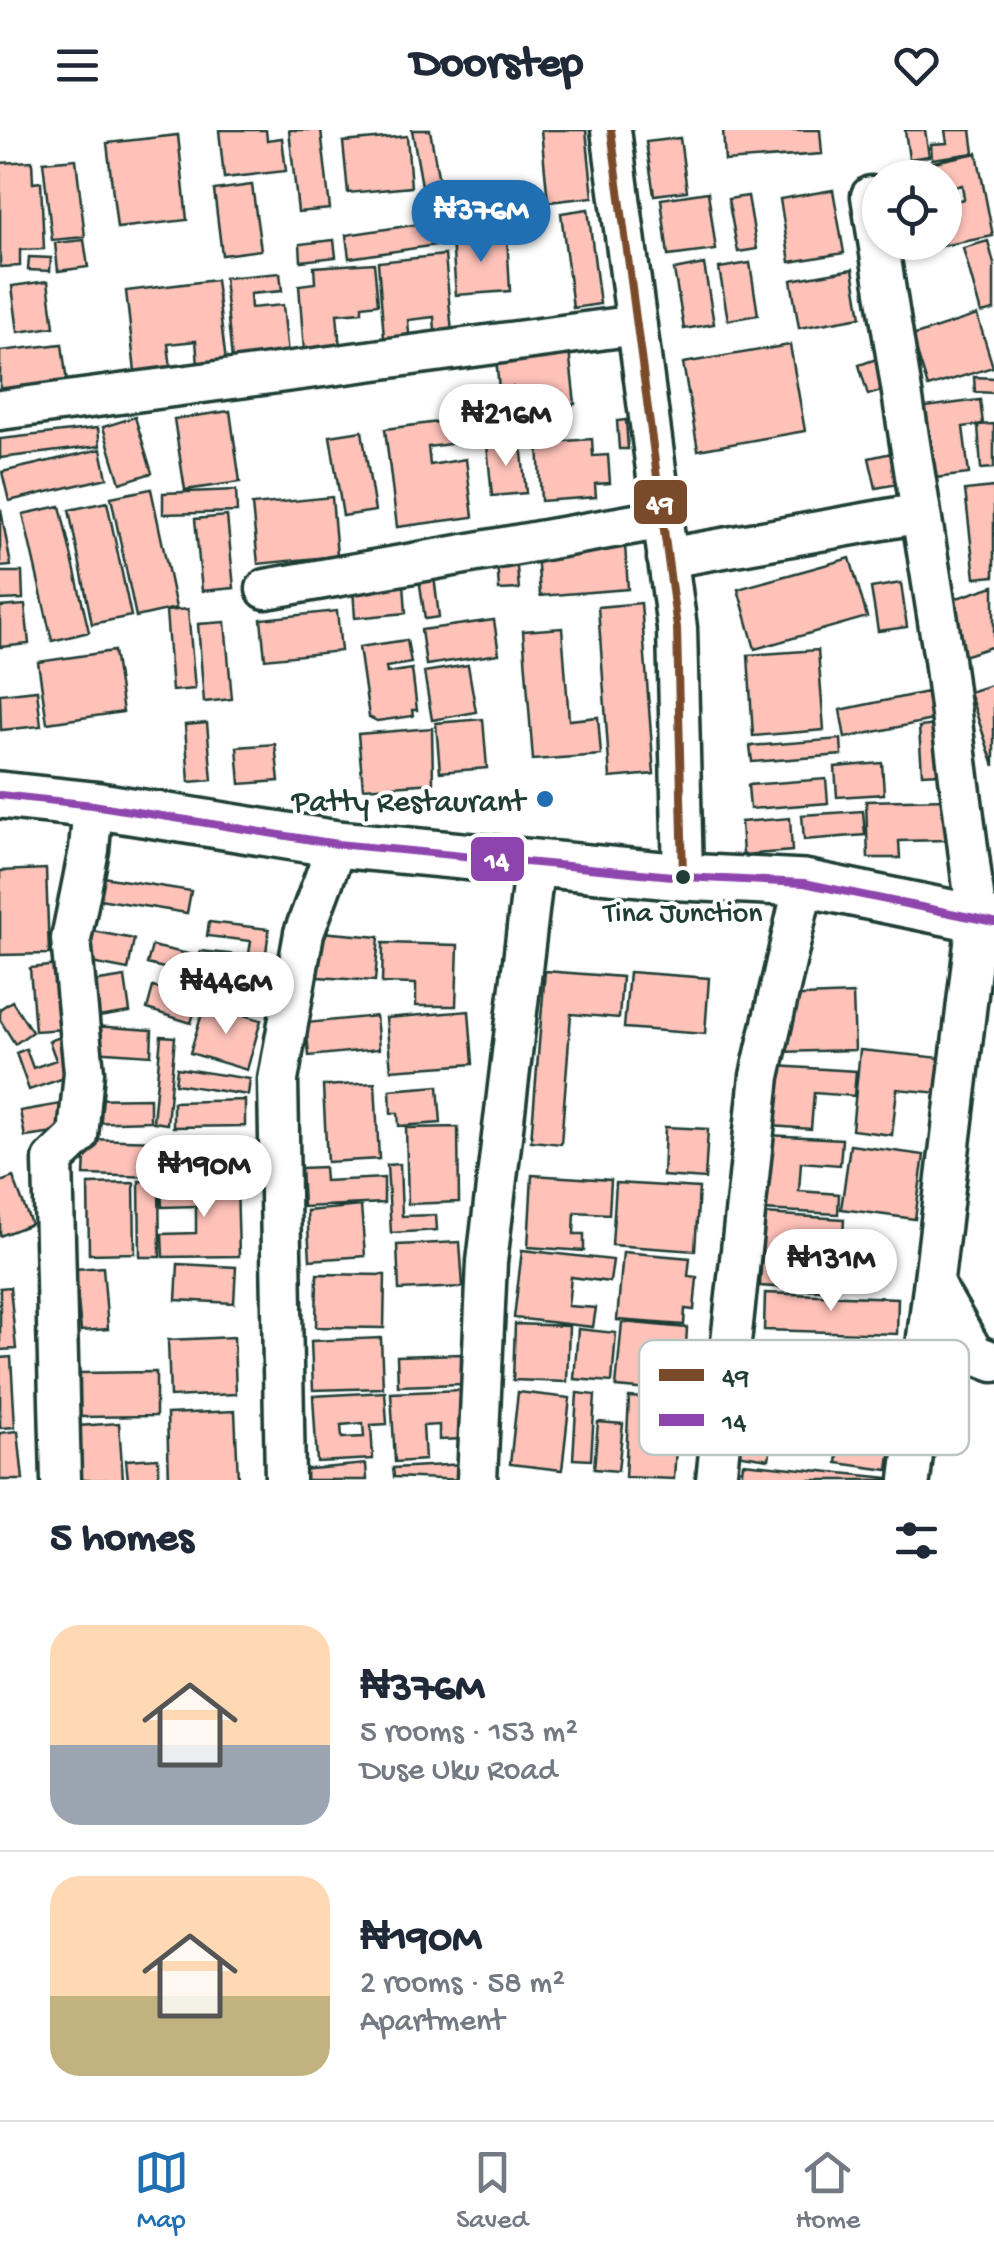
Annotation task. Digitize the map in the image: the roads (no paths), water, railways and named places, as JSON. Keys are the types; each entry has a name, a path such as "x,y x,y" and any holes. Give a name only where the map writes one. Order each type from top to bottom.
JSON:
{"main road":[{"path":"0,795 93,804 337,844 683,877 804,883 986,920"}],"street":[{"path":"611,130 677,628 683,877"},
{"path":"882,260 986,920 932,1340"},
{"path":"0,410 638,325"},
{"path":"668,558 921,513"},
{"path":"266,588 664,519"},
{"path":"61,1480 53,1160 78,1136 84,1072 70,940 90,850 93,804"},
{"path":"285,1480 278,1080 304,934 337,844"},
{"path":"477,1480 487,1262 536,861"},
{"path":"731,1340 760,1076 804,883"},
{"path":"936,1288 966,1340"},
{"path":"969,1345 974,1354 994,1362"},
{"path":"716,1480 719,1455"}],"place":[{"name":"Patty Restaurant","path":"545,799"},
{"name":"Tina Junction","path":"683,877"}]}
